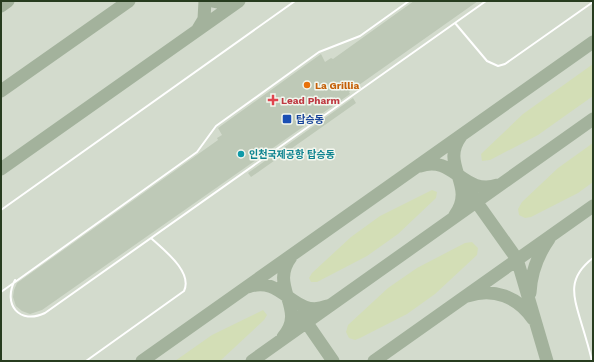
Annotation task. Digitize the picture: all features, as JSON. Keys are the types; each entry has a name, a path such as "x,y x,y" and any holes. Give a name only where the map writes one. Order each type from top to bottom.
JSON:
{"lane":[{"path":"1,210 295,1"},
{"path":"1,292 15,280 197,152 216,126 222,121 320,52 360,36 409,1"},
{"path":"15,280 10,296 12,305 17,312 24,316 32,318 39,316 486,1"},
{"path":"455,23 487,61 498,66 505,64 593,2"},
{"path":"86,361 184,291 187,285 186,279 172,258 151,238"},
{"path":"592,361 575,301 574,289 580,270 593,258"}],"shaded area":[{"path":"1,1 593,1 593,361 1,361"}],"green space":[{"path":"593,64 593,96 538,135 490,160 482,161 481,154 523,114"},
{"path":"593,143 593,182 578,193 531,217 525,218 519,215 518,209 522,202 558,168"},
{"path":"432,190 437,192 436,198 398,234 367,256 317,282 311,282 309,278 312,273 351,237 380,216"},
{"path":"472,242 478,248 477,255 435,294 407,314 360,338 355,340 349,338 346,332 348,325 388,288 417,268 465,243"},
{"path":"263,310 267,315 264,320 220,361 175,361 212,335"}],"building":[{"name":"인천국제공항 탑승동","path":"414,1 478,1 349,92 350,94 42,310 30,314 22,311 16,306 13,297 17,283 218,140 217,138 222,135 218,128 321,54 325,62 331,58 333,59"},
{"path":"353,98 356,103 251,177 248,173"}],"taxiway":[{"path":"1,6 8,1"},
{"path":"1,91 129,1"},
{"path":"198,29 204,19 205,1"},
{"path":"213,1 224,3 237,1"},
{"path":"1,169 239,1"},
{"path":"142,361 593,42"},
{"path":"252,361 593,119"},
{"path":"455,215 461,204 462,194 454,156 455,146 461,136"},
{"path":"420,166 432,164 442,166 476,185 486,187 498,185"},
{"path":"458,176 517,259 547,361"},
{"path":"374,361 593,206"},
{"path":"530,293 535,265 549,239"},
{"path":"283,337 290,327 292,317 284,278 285,268 291,257"},
{"path":"248,287 260,285 270,286 296,303 305,307 315,309 327,306"},
{"path":"468,296 487,293 504,296 520,305 533,319"},
{"path":"302,316 333,361"}],"place":[{"name":"La Grillia","path":"307,85"},
{"name":"Lead Pharm","path":"273,100"},
{"name":"탑승동","path":"287,119"},
{"name":"인천국제공항 탑승동","path":"241,154"}]}
